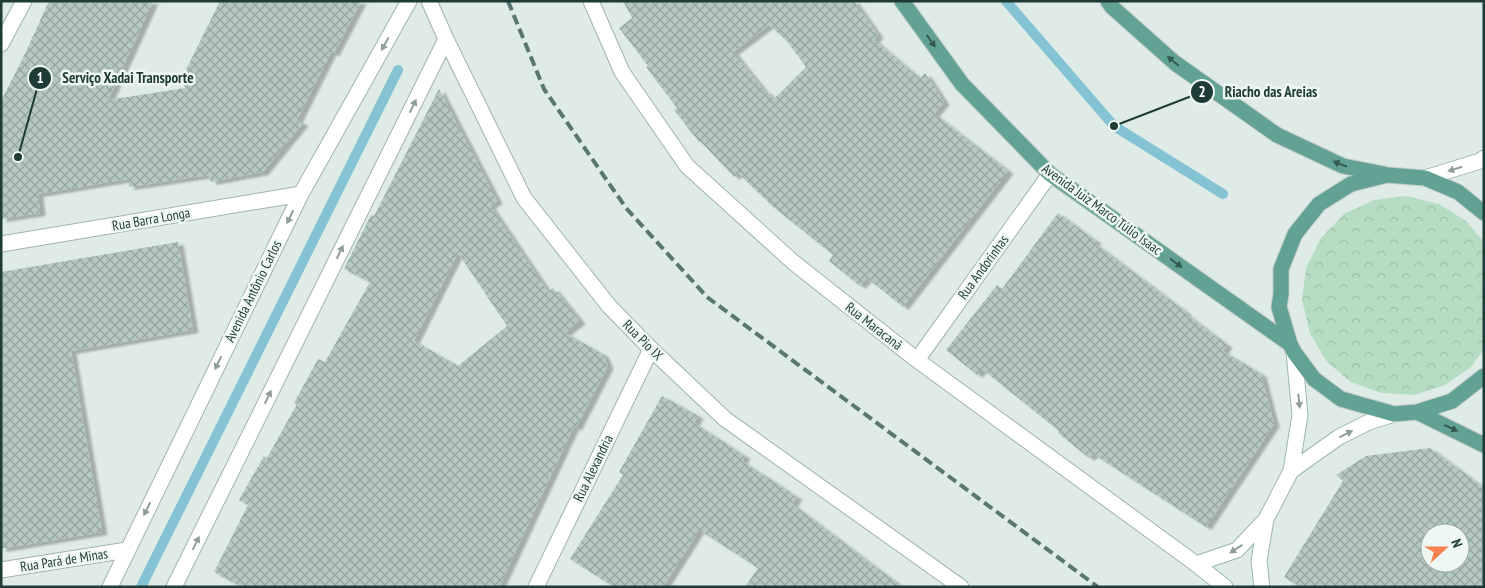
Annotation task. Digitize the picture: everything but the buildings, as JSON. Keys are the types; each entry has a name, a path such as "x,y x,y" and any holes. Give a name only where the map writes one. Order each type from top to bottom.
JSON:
{"main road":[{"name":"Avenida Juiz Marco Túlio Isaac","path":"902,1 962,84 1050,174 1292,348"},
{"path":"1108,1 1175,63 1277,135 1343,166 1388,175 1425,178 1458,192 1484,213"},
{"path":"1388,175 1351,184 1319,204 1295,234 1281,269 1279,307 1292,348 1314,379 1341,399 1394,414 1417,412 1452,401 1484,376"},
{"path":"1417,412 1484,444"}],"street":[{"path":"1,44 24,1"},
{"name":"Avenida Antônio Carlos","path":"110,587 301,194 409,1"},
{"name":"Rua Pio IX","path":"429,1 524,198 609,306 725,419 961,587"},
{"name":"Rua Maracanã","path":"591,1 622,72 687,166 794,262 917,360 1225,587"},
{"path":"174,587 446,39"},
{"path":"1425,178 1480,161 1484,158"},
{"name":"Rua Andorinhas","path":"917,360 1050,174"},
{"name":"Rua Barra Longa","path":"1,244 301,194"},
{"path":"1196,564 1237,550 1266,519 1291,471 1300,415 1292,348"},
{"name":"Rua Alexandria","path":"536,587 651,349"},
{"path":"1291,471 1339,437 1369,422 1394,414"},
{"path":"1262,587 1258,560 1266,519"},
{"name":"Rua Pará de Minas","path":"1,570 127,550"}],"green space":[{"path":"1406,196 1439,204 1466,221 1484,242 1484,349 1471,367 1445,385 1414,395 1381,393 1351,382 1326,361 1310,333 1302,300 1306,268 1321,238 1344,214 1374,200"}],"waterway":[{"path":"1006,1 1114,126 1223,194"},
{"path":"141,587 398,70"}],"railway":[{"path":"508,1 544,89 626,208 707,297 1098,587"}],"place":[{"name":"Riacho das Areias","path":"1114,126"},
{"name":"Serviço Xadai Transporte","path":"18,157"}]}
